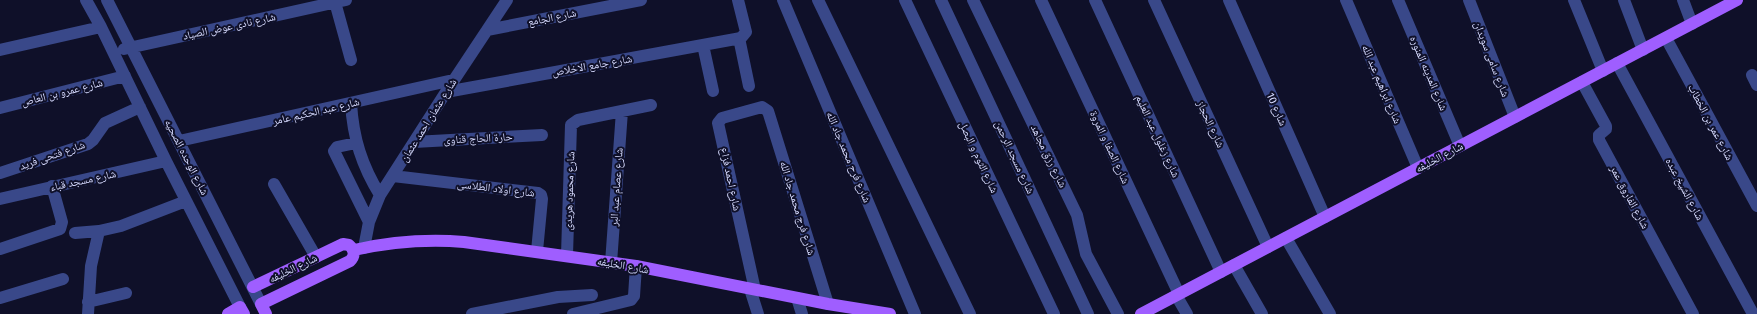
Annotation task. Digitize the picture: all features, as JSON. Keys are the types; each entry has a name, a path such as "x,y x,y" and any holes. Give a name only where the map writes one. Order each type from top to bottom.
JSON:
{"main road":[{"name":"شارع الخليفه","path":"1141,314 1737,0"},
{"name":"شارع الخليفه","path":"252,287 343,244 359,249 404,242 444,240 567,255 636,266 828,304 890,314"},
{"name":"شارع الخليفه","path":"263,309 350,261 359,249"},
{"path":"228,314 242,310"}],"street":[{"name":"شارع الوحده الصحيه","path":"86,0 101,27 166,161 242,310"},
{"name":"شارع الوحده الصحيه","path":"107,0 263,309"},
{"name":"شارع عثمان احمد عثمان","path":"359,249 380,195 453,80 507,0"},
{"name":"شارع الجامع","path":"487,30 641,0"},
{"path":"738,0 746,32 743,37 739,38 749,86"},
{"name":"شارع فرح محمد جاد الله","path":"783,0 914,314"},
{"path":"818,0 970,314"},
{"name":"شارع الثوم و البصل","path":"905,0 1054,314"},
{"name":"شارع مسجد الرحمن","path":"941,0 1088,314"},
{"name":"شارع رزق مجاهد","path":"973,0 1077,215 1086,254 1118,314"},
{"name":"شارع الصفا و المروة","path":"1041,0 1187,314"},
{"name":"شارع زغلول عبد العليم","path":"1095,0 1221,272"},
{"name":"شارع الحجاز","path":"1154,0 1268,247"},
{"name":"شارع 10","path":"1229,0 1325,217"},
{"name":"شارع ابراهيم عبد الله","path":"1346,0 1418,168"},
{"name":"شارع المدينه المنوره","path":"1398,0 1460,146"},
{"name":"شارع سامى سويدان","path":"1469,0 1515,117"},
{"path":"1574,0 1603,71"},
{"path":"1624,0 1643,50"},
{"path":"1683,0 1692,24"},
{"path":"340,1 351,60"},
{"name":"شارع نادى عوض الصياد","path":"113,51 340,1"},
{"path":"0,50 101,27"},
{"name":"شارع جامع الاخلاص","path":"446,92 739,38"},
{"name":"شارع عمر بن الخطاب","path":"1666,38 1757,206"},
{"path":"703,45 713,91"},
{"name":"شارع الشيخ عبده","path":"1617,63 1753,314"},
{"name":"شارع عمرو بن العاص","path":"0,108 125,76"},
{"name":"شارع عبد الحكيم عامر","path":"179,142 453,80"},
{"name":"شارع الفاروق عمر","path":"1582,82 1606,126 1606,129 1599,135 1599,140 1692,314"},
{"path":"351,103 352,123 356,143 369,177 380,195"},
{"path":"622,111 651,105"},
{"name":"شارع فتحى فريد","path":"0,173 88,144 93,140 105,123 140,107"},
{"name":"شارع احمد فزاع","path":"753,289 718,123 722,118 760,107 768,111"},
{"name":"شارع محمود هريدى","path":"567,255 571,127 573,122 578,120 622,111"},
{"name":"شارع عصام عبد البر","path":"611,263 622,111"},
{"name":"شارع فرج محمد جاد الله","path":"768,111 828,304"},
{"name":"حارة الحاج قناوى","path":"414,142 542,135"},
{"path":"356,143 337,147 334,151 369,222"},
{"name":"شارع مسجد قباء","path":"0,199 166,161"},
{"name":"شارع اولاد الطلاسى","path":"393,176 538,193 541,195 542,199 537,251"},
{"path":"274,184 316,256"},
{"path":"0,249 56,232 62,227 52,186"},
{"path":"75,233 99,231 121,226 186,201"},
{"path":"99,231 91,266 88,308 126,293"},
{"path":"1286,238 1330,314"},
{"path":"1234,265 1262,314"},
{"path":"573,314 631,300 634,296 636,266"},
{"path":"0,298 63,279"},
{"path":"753,289 758,314"},
{"path":"472,314 545,299 592,295"},
{"path":"797,298 802,314"}]}
